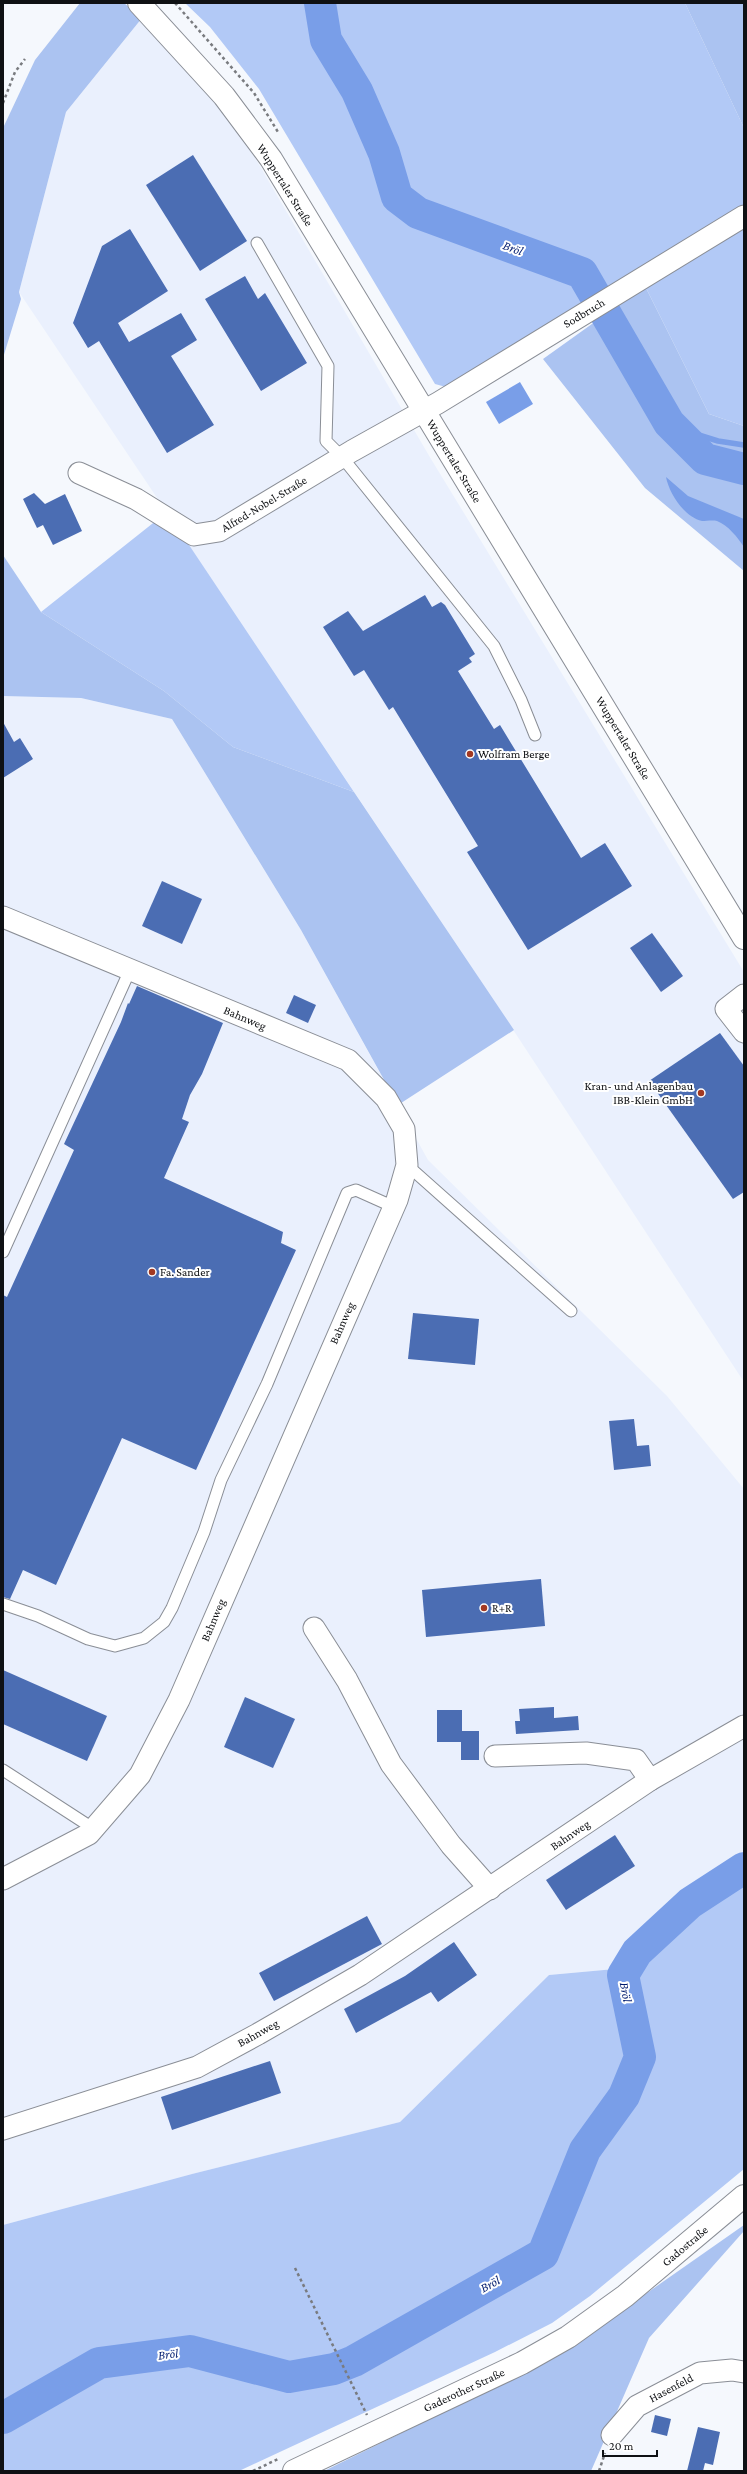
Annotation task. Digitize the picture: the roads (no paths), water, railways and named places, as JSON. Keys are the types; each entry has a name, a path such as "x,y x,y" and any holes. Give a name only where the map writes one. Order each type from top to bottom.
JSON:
{"main road":[{"name":"Wuppertaler Straße","path":"139,3 224,96 271,159 744,938"},
{"name":"Gadostraße","path":"625,2296 744,2196"},
{"name":"Gaderother Straße","path":"288,2464 522,2363 568,2337 625,2296"}],"street":[{"name":"Sodbruch","path":"423,410 744,216"},
{"name":"Alfred-Nobel-Straße","path":"79,473 136,499 194,535 219,532 342,457 423,410"},
{"name":"Bahnweg","path":"3,917 348,1060 386,1098 404,1129 407,1166 394,1207 179,1700 140,1775 89,1834 3,1879"},
{"path":"744,995 726,1008 744,1032"},
{"path":"314,1628 347,1680 391,1764 451,1845 490,1889"},
{"name":"Bahnweg","path":"3,2129 197,2066 360,1975 650,1780 744,1726"},
{"path":"496,1756 586,1753 636,1760 650,1780"},
{"name":"Hasenfeld","path":"612,2435 637,2406 700,2373 732,2370 744,2372"}],"lane":[{"path":"257,243 328,366 326,441 342,457 494,646 521,700 535,735"},
{"path":"3,1252 130,970"},
{"path":"407,1166 571,1311"},
{"path":"3,1604 32,1614 88,1639 115,1646 144,1638 164,1622 204,1532 222,1480 266,1384 347,1193 356,1190 394,1207"},
{"path":"3,1770 94,1829"}],"waterway":[{"name":"Bröl","path":"320,3 326,40 357,91 384,153 397,197 418,213 582,273 669,423 705,459 744,469"},
{"path":"673,427 718,441 744,445"},
{"name":"Bröl","path":"3,2418 99,2363 190,2351 289,2377 334,2369 354,2361 543,2254 585,2150 624,2096 640,2057 623,1975 637,1952 690,1903 744,1868"}],"place":[{"name":"Wolfram Berge","path":"470,754"},
{"name":"Kran- und Anlagenbau IBB-Klein GmbH","path":"701,1093"},
{"name":"Fa. Sander","path":"152,1272"},
{"name":"R+R","path":"484,1608"}]}
